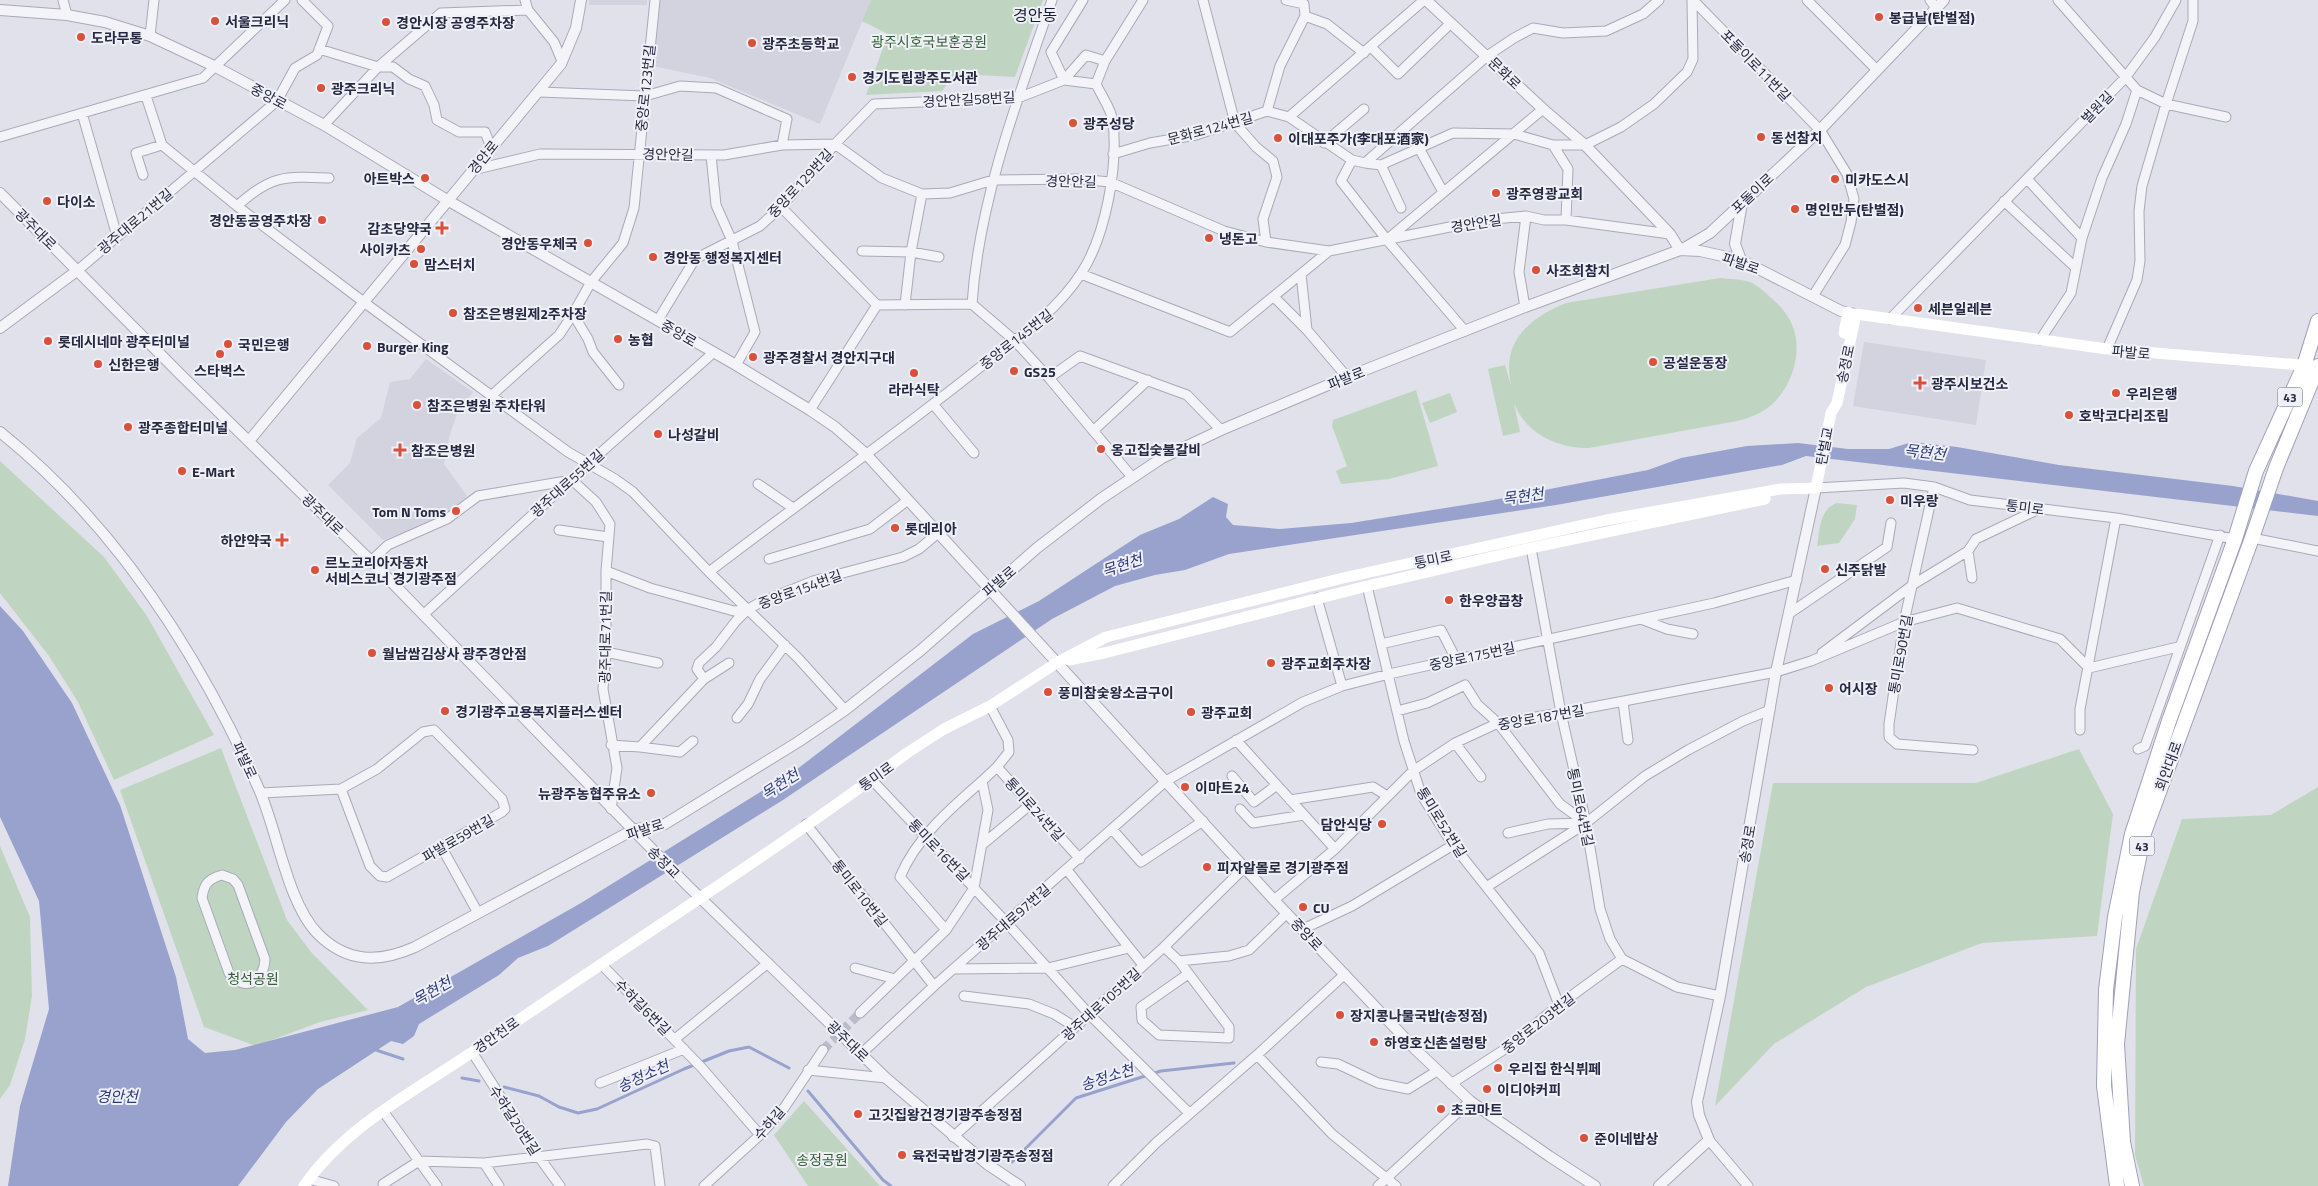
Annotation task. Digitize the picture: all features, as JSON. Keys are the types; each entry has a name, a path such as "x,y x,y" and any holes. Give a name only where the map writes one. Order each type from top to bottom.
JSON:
{"main road":[{"name":"파발로","path":"1852,313 2107,349 2318,366"},
{"name":"송정로","path":"1831,413 1837,403 1852,313"},
{"name":"43","path":"2304,366 2318,322"},
{"name":"회안대로","path":"2117,1186 2104,1086 2106,990 2122,881 2132,834 2169,721 2235,539 2256,471 2304,366"},
{"name":"회안대로","path":"2132,1186 2123,1142 2117,1044 2132,892 2144,833 2258,523 2275,471 2318,366"},
{"name":"탄벌교","path":"1817,483 1831,413"},
{"name":"통미로","path":"1058,662 1104,654 1367,586 1817,483"},
{"name":"통미로","path":"700,897 944,730 990,706 1058,662 1106,637 1343,578 1606,520 1817,483"},
{"name":"경안천로","path":"309,1184 344,1141 383,1111 602,965 700,897"}],"street":[{"path":"63,0 67,15"},
{"path":"150,36 154,0"},
{"path":"0,137 146,96 202,78 285,0"},
{"path":"277,101 295,68 317,55 328,26 302,0"},
{"path":"524,0 528,10 554,42 562,61"},
{"name":"경안로","path":"249,441 491,147 539,92 562,61 576,28 581,0"},
{"name":"중앙로123번길","path":"492,395 559,335 591,282 623,242 634,208 655,0"},
{"path":"972,304 973,276 994,180 1018,98 1052,0"},
{"path":"1083,0 1051,52 1064,80 1096,84 1105,61 1143,0"},
{"path":"1203,0 1234,123 1256,147 1273,161 1277,177 1263,218 1266,242"},
{"path":"1267,111 1280,66 1305,16 1304,4 1286,0"},
{"name":"문화로","path":"1289,117 1425,0 1543,110 1585,145 1670,234 1680,250"},
{"path":"1365,164 1487,56 1533,28 1563,33 1606,30 1643,14 1659,0"},
{"path":"1585,145 1621,127 1654,104 1687,72 1693,59 1693,0"},
{"name":"포돌이로11번길","path":"1693,0 1820,130"},
{"path":"1807,0 1878,70"},
{"path":"2058,0 2137,90 2166,104 2226,117"},
{"name":"벌원길","path":"1890,319 2126,78 2155,38 2176,0"},
{"path":"2107,349 2137,280 2140,261 2139,211 2142,186 2193,21 2193,0"},
{"name":"포돌이로","path":"1680,250 1710,233 1820,130 1878,70 1936,2"},
{"name":"중앙로","path":"0,10 67,15 105,22 150,36 214,66 324,125 447,200 736,364 835,427 866,454 1274,900 1437,1071 1470,1101 1595,1186"},
{"path":"324,125 378,67 441,13 528,10"},
{"path":"1305,16 1326,24 1368,50 1398,74 1451,23"},
{"path":"319,49 378,67 393,67 409,79 425,86 434,105 437,120 459,132 485,132 491,147"},
{"name":"경안안길58번길","path":"835,144 874,104 1018,98 1064,80 1086,55 1105,61"},
{"name":"중앙로145번길","path":"710,572 1054,310 1092,256 1104,219 1113,154 1113,120 1096,84"},
{"path":"539,92 645,96 680,86 716,88 787,119 782,145"},
{"path":"2040,340 2071,294 2082,238 2102,178 2126,124 2137,90"},
{"path":"146,96 162,145 193,172 364,303 568,452 615,479 633,492 747,610 785,645 844,710"},
{"name":"광주대로21번길","path":"78,270 277,101"},
{"path":"1324,143 1364,109"},
{"path":"1387,240 1543,110"},
{"name":"문화로124번길","path":"1113,154 1150,143 1196,134 1267,111 1289,117 1324,143 1352,160 1365,164 1380,165 1453,133 1514,134 1553,145 1585,145"},
{"path":"82,113 117,236"},
{"path":"1813,296 1844,245 1851,222 1854,199 1847,174 1820,130"},
{"name":"경안안길","path":"473,170 540,154 724,155 782,145 835,144 882,178 922,194 950,194 994,180 1078,179 1110,182 1224,231 1266,242 1329,251 1486,220 1526,216 1544,220 1566,220 1670,234"},
{"name":"중앙로129번길","path":"658,320 695,259 760,226 781,207 835,144"},
{"path":"143,174 136,153 162,145"},
{"path":"1553,145 1568,169 1566,220"},
{"path":"1419,148 1443,192"},
{"path":"711,155 716,206 732,241 754,332 736,364"},
{"path":"1352,160 1341,181 1387,240 1465,331"},
{"path":"1380,165 1400,208"},
{"path":"237,206 261,186 283,177 329,178"},
{"path":"2027,179 2082,238"},
{"name":"광주대로","path":"0,193 372,561 641,840"},
{"path":"905,304 911,252 922,194"},
{"path":"2004,202 2076,268"},
{"path":"1741,260 1734,244 1742,203"},
{"path":"781,207 877,305 972,304 1014,340 1049,378 1132,477"},
{"path":"1525,307 1519,272 1526,216"},
{"name":"파발로","path":"0,432 48,474 82,508 146,588 168,620 211,692 241,749 261,793 303,913 318,934 341,951 369,959 398,954 633,830 665,824 798,742 844,710 921,650 991,591 1037,548 1132,477 1162,458 1220,430 1347,377 1525,307 1680,250 1741,260 1852,313"},
{"path":"862,251 911,252 939,257"},
{"path":"1081,274 1230,332 1329,251"},
{"path":"0,328 78,270"},
{"path":"1301,274 1307,330"},
{"path":"1274,297 1307,330 1347,377"},
{"path":"810,410 877,305"},
{"path":"573,314 588,339 593,352 619,385"},
{"name":"광주대로55번길","path":"423,615 714,352"},
{"path":"1049,378 1080,356 1187,395 1220,430"},
{"path":"1093,430 1148,380"},
{"path":"933,404 974,453"},
{"path":"372,561 388,545 446,519 478,496 572,480"},
{"name":"광주대로71번길","path":"572,480 603,511 610,524 606,572 606,652 603,690 611,745 617,768 611,809"},
{"name":"통미로","path":"1817,483 1904,483 1934,487 1970,500 2116,518 2235,539"},
{"name":"송정로","path":"1709,1140 1699,1115 1697,1102 1720,996 1776,672 1817,483"},
{"path":"758,484 793,508"},
{"name":"통미로90번길","path":"1934,487 1914,584 1904,622 1888,724 1889,737 1897,744 1973,750"},
{"path":"769,559 870,529 908,500"},
{"path":"1811,661 1914,584 1968,551 1976,539 2040,509"},
{"path":"2080,730 2080,709 2116,518"},
{"path":"1790,613 1887,547 1891,523"},
{"path":"559,530 608,537"},
{"name":"중앙로154번길","path":"704,678 697,668 699,663 716,647 747,610 758,603 813,581 903,557 919,549 938,533"},
{"path":"2138,749 2145,746 2152,730 2178,647 2220,535"},
{"path":"2252,538 2318,551"},
{"name":"통미로64번길","path":"1531,548 1561,713 1586,822 1600,909 1610,939 1622,959"},
{"path":"1968,551 1972,578"},
{"path":"606,572 650,588 734,611 747,610"},
{"name":"중앙로175번길","path":"1166,781 1303,702 1342,686 1456,659 1714,603 1797,580"},
{"name":"통미로52번길","path":"1367,586 1397,711 1413,771 1422,794 1454,844 1539,953 1559,1005"},
{"path":"1317,598 1342,686"},
{"path":"1811,661 1904,622 1957,608 2060,639 2088,668"},
{"path":"1641,619 1667,629 1693,634"},
{"path":"1381,644 1441,630 1456,659"},
{"path":"738,718 748,704 760,679 785,645"},
{"path":"2088,668 2178,647"},
{"path":"606,652 658,663"},
{"name":"중앙로187번길","path":"1274,900 1334,849 1413,771 1455,744 1498,723 1622,702 1776,672 1811,661"},
{"path":"640,747 704,678 729,663"},
{"path":"1397,711 1427,703 1465,685 1477,704 1498,723 1560,804 1586,822"},
{"path":"1622,702 1628,740"},
{"name":"통미로24번길","path":"990,706 1008,740 1009,752 997,767 1080,859"},
{"path":"1488,886 1586,822 1645,776 1688,750 1743,721 1770,710"},
{"name":"파발로59번길","path":"261,793 341,789 377,769 423,732 434,730 505,804 502,812 442,848 387,877 380,876 370,866 341,789"},
{"path":"1236,740 1334,849"},
{"path":"611,745 680,752 693,741"},
{"path":"1455,744 1481,777"},
{"path":"946,930 900,877 908,858 926,836 950,809 997,767"},
{"path":"1232,776 1254,802 1277,785"},
{"name":"통미로16번길","path":"872,780 1006,922 1089,1014 1190,1113"},
{"path":"860,1014 946,930 974,888 988,810 982,781"},
{"name":"광주대로97번길","path":"861,1054 934,986 1080,859 1166,781"},
{"path":"1290,800 1373,787 1387,796"},
{"path":"983,844 1031,804"},
{"path":"1240,809 1253,823 1304,815"},
{"path":"1112,829 1141,862 1203,821"},
{"path":"1508,833 1548,824 1586,822"},
{"name":"통미로10번길","path":"806,824 913,962 934,986"},
{"name":"송정교","path":"641,840 687,885"},
{"path":"1303,929 1352,906 1454,844"},
{"path":"442,848 478,913"},
{"name":"광주대로105번길","path":"953,1137 1164,947 1245,867"},
{"path":"1067,870 1143,966"},
{"path":"222,875 233,879 238,885 265,959 265,970 258,980 248,984 235,980 230,974 202,898 204,886 210,878 222,875"},
{"name":"광주대로","path":"687,885 886,1078 986,1164 1020,1186"},
{"path":"1179,961 1229,956 1249,950 1287,913"},
{"path":"1164,947 1179,961 1229,1027 1229,1038 1159,1035 1142,1020 1141,1007 1188,974"},
{"path":"954,969 1048,968 1129,948"},
{"path":"1622,959 1677,987 1720,996"},
{"name":"중앙로203번길","path":"1451,1084 1505,1049 1559,1005 1622,959"},
{"path":"675,1039 768,963"},
{"name":"수하길6번길","path":"602,965 675,1039 760,1135"},
{"path":"855,968 895,979"},
{"path":"1114,1186 1156,1143 1257,1055 1345,974"},
{"path":"964,996 1029,1004 1054,1014 1075,1027"},
{"path":"600,1083 684,1049"},
{"name":"수하길","path":"704,1186 760,1135 784,1108 823,1050"},
{"name":"수하길20번길","path":"472,1052 539,1157 560,1186"},
{"path":"1257,1055 1332,1134 1396,1186"},
{"path":"1321,1062 1338,1064 1378,1083 1408,1089 1437,1071"},
{"path":"808,1070 886,1078"},
{"path":"1378,1186 1470,1101"},
{"path":"383,1111 437,1186"},
{"path":"1659,1186 1709,1140 1748,1186"},
{"path":"383,1184 419,1161 484,1163 647,1144 655,1146 660,1186"},
{"path":"484,1163 498,1186"},
{"path":"309,1184 334,1186"}],"shaded area":[{"path":"589,0 647,0 647,5 589,5"},
{"name":"광주초등학교","path":"655,0 871,0 820,124 710,78 648,65"},
{"name":"광주시보건소","path":"1864,342 1986,360 1976,425 1853,406"},
{"name":"참조은병원","path":"426,359 473,392 458,412 450,434 444,464 467,496 456,511 445,517 383,540 328,485 350,463 357,438 381,418 390,382 410,379"}],"green space":[{"name":"광주시호국보훈공원","path":"871,0 1043,0 1015,77 955,74 942,91 866,95 888,34 862,21"},
{"path":"1720,278 1746,281 1758,286 1784,311 1794,330 1796,353 1791,376 1780,396 1763,411 1736,421 1589,448 1565,445 1544,437 1526,423 1514,403 1520,432 1503,436 1488,369 1505,365 1511,386 1509,367 1510,355 1514,344 1527,326 1536,319 1566,303"},
{"path":"1416,390 1438,466 1389,479 1341,484 1336,471 1347,466 1332,426 1333,420"},
{"path":"1450,393 1457,412 1430,423 1422,403"},
{"path":"0,461 104,557 147,616 214,735 114,780 78,702 49,656 0,593"},
{"path":"1837,503 1857,505 1855,519 1839,543 1817,546 1821,521 1827,510"},
{"name":"청석공원","path":"221,748 287,920 311,952 368,1010 320,1022 256,1046 204,1027 120,790"},
{"path":"2079,749 2113,814 2097,936 1982,943 1866,987 1774,1044 1715,1106 1773,783 1976,783"},
{"path":"2318,787 2318,1186 2144,1186 2135,1155 2136,949 2182,819 2271,815"},
{"path":"0,846 30,917 32,996 25,1039 10,1085 0,1099"},
{"name":"송정공원","path":"804,1101 880,1186 808,1186 774,1135"}],"water":[{"path":"1912,442 1957,447 2059,465 2233,486 2318,501 2318,516 1806,456 1782,465 1556,505 1229,554 1185,570 1155,575 1115,586 1052,619 783,800 548,946 518,958 499,975 419,1024 414,1036 403,1044 391,1041 318,1089 286,1122 238,1186 8,1186 20,1106 49,1009 39,901 0,817 0,606 23,631 72,703 120,805 176,977 188,1039 205,1053 235,1050 398,1007 581,903 796,770 973,634 1039,601 1140,535 1179,519 1213,497 1228,504 1226,517 1233,525 1280,529 1351,523 1483,502 1648,470 1681,458 1747,446 1798,443 1848,449 1889,449"}],"waterway":[{"name":"송정소천","path":"504,1087 539,1096 559,1107 578,1113 597,1109 684,1069 729,1051 749,1047 789,1068"},
{"name":"송정소천","path":"373,1049 403,1059"},
{"name":"송정소천","path":"1012,1162 1076,1098 1161,1071 1234,1063"},
{"name":"송정소천","path":"462,1078 479,1081"},
{"name":"송정소천","path":"808,1091 883,1180 891,1186"}],"tunnel":[{"path":"823,1050 860,1013"}],"place":[{"name":"봉급날(탄벌점)","path":"1879,17"},
{"name":"서울크리닉","path":"215,21"},
{"name":"경안시장 공영주차장","path":"386,22"},
{"name":"도라무통","path":"81,37"},
{"name":"광주초등학교","path":"752,43"},
{"name":"경기도립광주도서관","path":"852,77"},
{"name":"광주크리닉","path":"321,88"},
{"name":"광주성당","path":"1073,123"},
{"name":"동선참치","path":"1761,137"},
{"name":"이대포주가(李대포酒家)","path":"1278,138"},
{"name":"아트박스","path":"425,178"},
{"name":"미카도스시","path":"1835,179"},
{"name":"광주영광교회","path":"1496,193"},
{"name":"다이소","path":"47,201"},
{"name":"명인만두(탄벌점)","path":"1795,209"},
{"name":"경안동공영주차장","path":"322,220"},
{"name":"감초당약국","path":"442,228"},
{"name":"냉돈고","path":"1209,238"},
{"name":"경안동우체국","path":"588,243"},
{"name":"사이카츠","path":"421,249"},
{"name":"경안동 행정복지센터","path":"653,257"},
{"name":"맘스터치","path":"414,264"},
{"name":"사조회참치","path":"1536,270"},
{"name":"세븐일레븐","path":"1918,308"},
{"name":"참조은병원제2주차장","path":"453,313"},
{"name":"농협","path":"618,339"},
{"name":"롯데시네마 광주터미널","path":"48,341"},
{"name":"국민은행","path":"228,344"},
{"name":"Burger King","path":"367,346"},
{"name":"스타벅스","path":"220,354"},
{"name":"광주경찰서 경안지구대","path":"753,357"},
{"name":"공설운동장","path":"1653,362"},
{"name":"신한은행","path":"98,364"},
{"name":"GS25","path":"1014,371"},
{"name":"라라식탁","path":"914,373"},
{"name":"광주시보건소","path":"1920,383"},
{"name":"우리은행","path":"2116,393"},
{"name":"참조은병원 주차타워","path":"417,405"},
{"name":"호박코다리조림","path":"2069,415"},
{"name":"광주종합터미널","path":"128,427"},
{"name":"나성갈비","path":"658,434"},
{"name":"옹고집숯불갈비","path":"1101,449"},
{"name":"참조은병원","path":"400,450"},
{"name":"E-Mart","path":"182,471"},
{"name":"미우랑","path":"1890,500"},
{"name":"Tom N Toms","path":"456,511"},
{"name":"롯데리아","path":"895,528"},
{"name":"하얀약국","path":"282,540"},
{"name":"신주닭발","path":"1825,569"},
{"name":"르노코리아자동차 서비스코너 경기광주점","path":"315,570"},
{"name":"한우양곱창","path":"1449,600"},
{"name":"월남쌈김상사 광주경안점","path":"372,653"},
{"name":"광주교회주차장","path":"1271,663"},
{"name":"어시장","path":"1829,688"},
{"name":"풍미참숯왕소금구이","path":"1048,692"},
{"name":"경기광주고용복지플러스센터","path":"445,711"},
{"name":"광주교회","path":"1191,712"},
{"name":"이마트24","path":"1185,787"},
{"name":"뉴광주농협주유소","path":"651,793"},
{"name":"담안식당","path":"1382,824"},
{"name":"피자알볼로 경기광주점","path":"1207,867"},
{"name":"CU","path":"1303,907"},
{"name":"장지콩나물국밥(송정점)","path":"1340,1015"},
{"name":"하영호신촌설렁탕","path":"1374,1042"},
{"name":"우리집 한식뷔페","path":"1498,1068"},
{"name":"이디야커피","path":"1487,1089"},
{"name":"초코마트","path":"1441,1109"},
{"name":"고깃집왕건경기광주송정점","path":"858,1114"},
{"name":"준이네밥상","path":"1584,1138"},
{"name":"육전국밥경기광주송정점","path":"902,1155"}],"district":[{"name":"경안동","path":"1035,15"}],"water label":[{"name":"목현천","path":"1925,452"},
{"name":"목현천","path":"1523,496"},
{"name":"목현천","path":"1122,565"},
{"name":"목현천","path":"780,784"},
{"name":"목현천","path":"432,991"},
{"name":"경안천","path":"117,1096"}]}
